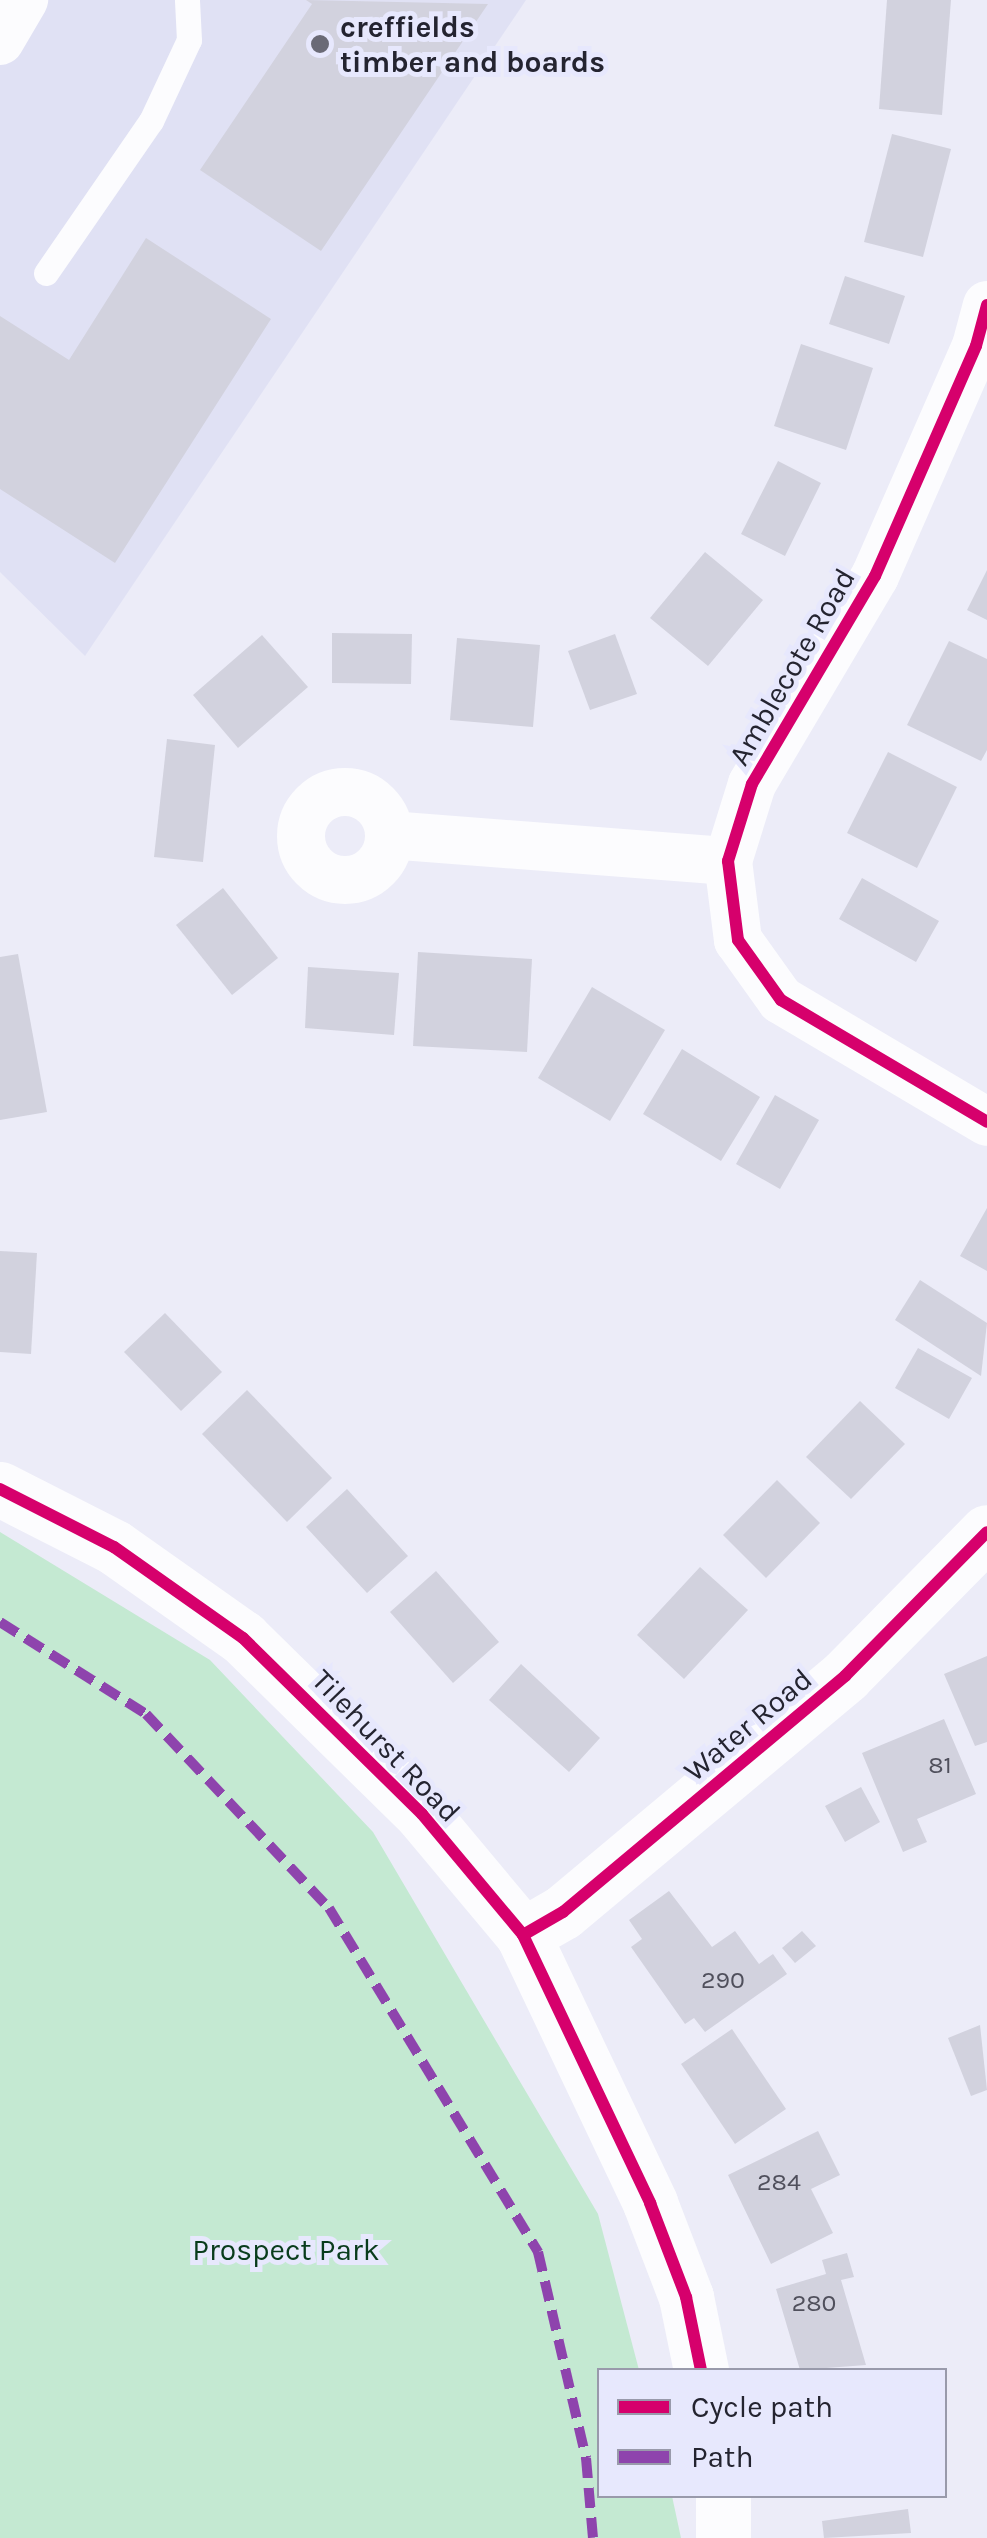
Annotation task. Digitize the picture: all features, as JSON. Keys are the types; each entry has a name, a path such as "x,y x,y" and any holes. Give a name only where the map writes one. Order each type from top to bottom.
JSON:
{"street":[{"path":"0,40 24,0"},
{"name":"Amblecote Road","path":"987,306 976,346 875,576 752,784 728,861 738,940 781,1000 987,1122"},
{"path":"389,836 728,861"},
{"name":"Tilehurst Road","path":"0,1489 114,1547 243,1638 422,1814 523,1935 650,2204 686,2296 701,2368"},
{"name":"Water Road","path":"523,1935 564,1912 845,1676 987,1532"},
{"path":"723,2498 724,2538"}],"lane":[{"path":"46,273 151,121 189,40 187,0"}],"shaded area":[{"path":"0,0 526,0 85,656 0,572"}],"green space":[{"name":"Prospect Park","path":"0,1532 210,1660 373,1832 598,2214 638,2368 597,2368 597,2498 672,2498 681,2538 0,2538"}],"building":[{"path":"306,0 488,4 321,251 200,170 312,4"},
{"path":"887,0 951,0 942,115 879,109"},
{"path":"892,134 951,149 923,257 864,242"},
{"path":"146,238 271,319 115,563 0,489 0,316 69,360"},
{"path":"845,276 905,296 889,344 829,324"},
{"path":"801,344 873,368 846,450 774,426"},
{"path":"778,461 821,483 785,556 741,534"},
{"path":"705,552 763,600 708,666 650,618"},
{"path":"987,570 987,620 967,610"},
{"path":"332,633 412,634 411,684 332,683"},
{"path":"615,634 637,694 590,710 568,651"},
{"path":"262,635 308,687 238,748 193,695"},
{"path":"457,638 540,645 533,727 450,720"},
{"path":"949,641 987,659 987,750 981,761 907,725"},
{"path":"167,739 215,745 203,862 154,857"},
{"path":"888,752 957,787 917,868 847,833"},
{"path":"862,878 939,921 916,962 839,919"},
{"path":"223,888 278,958 232,995 176,925"},
{"path":"418,952 532,959 527,1052 413,1046"},
{"path":"18,954 47,1112 0,1120 0,957"},
{"path":"308,967 399,973 394,1035 305,1028"},
{"path":"592,987 665,1030 610,1121 538,1078"},
{"path":"682,1049 760,1097 721,1161 643,1114"},
{"path":"775,1095 819,1120 780,1189 736,1164"},
{"path":"987,1208 987,1271 960,1256"},
{"path":"0,1251 37,1253 31,1354 0,1352"},
{"path":"920,1280 987,1323 981,1376 895,1320"},
{"path":"165,1313 222,1372 181,1411 124,1352"},
{"path":"918,1348 972,1378 949,1419 895,1388"},
{"path":"247,1390 332,1478 287,1522 202,1434"},
{"path":"860,1401 905,1444 851,1499 806,1457"},
{"path":"777,1480 820,1523 766,1578 723,1535"},
{"path":"347,1489 408,1556 367,1593 306,1527"},
{"path":"700,1567 748,1610 684,1679 637,1635"},
{"path":"436,1571 499,1642 453,1683 390,1612"},
{"path":"987,1656 987,1742 975,1746 944,1674"},
{"path":"521,1664 600,1738 569,1772 489,1700"},
{"path":"944,1719 976,1794 917,1819 927,1842 903,1852 862,1753"},
{"path":"861,1787 880,1822 845,1842 825,1806"},
{"path":"669,1891 712,1947 735,1931 759,1964 773,1954 787,1974 705,2032 694,2018 685,2024 631,1947 642,1939 629,1920"},
{"path":"802,1931 816,1946 795,1963 782,1948"},
{"path":"980,2025 987,2090 971,2096 948,2038"},
{"path":"732,2029 786,2109 735,2144 681,2064"},
{"path":"818,2131 840,2175 811,2189 833,2233 771,2264 728,2175"},
{"path":"847,2253 854,2277 841,2280 866,2365 799,2368 776,2289 826,2274 822,2260"},
{"path":"908,2509 911,2533 824,2538 822,2521"}],"marked path":[{"path":"0,1622 146,1714 329,1908 538,2252 586,2458 593,2538"}],"cycle path":[{"path":"987,305 976,346 875,576 752,784 728,861 738,940 781,1000 987,1122"},
{"path":"0,1489 114,1547 243,1638 422,1814 523,1935 650,2203 686,2297 701,2368"},
{"path":"523,1935 563,1912 845,1676 987,1532"}],"place":[{"name":"creffields timber and boards","path":"320,44"}]}
